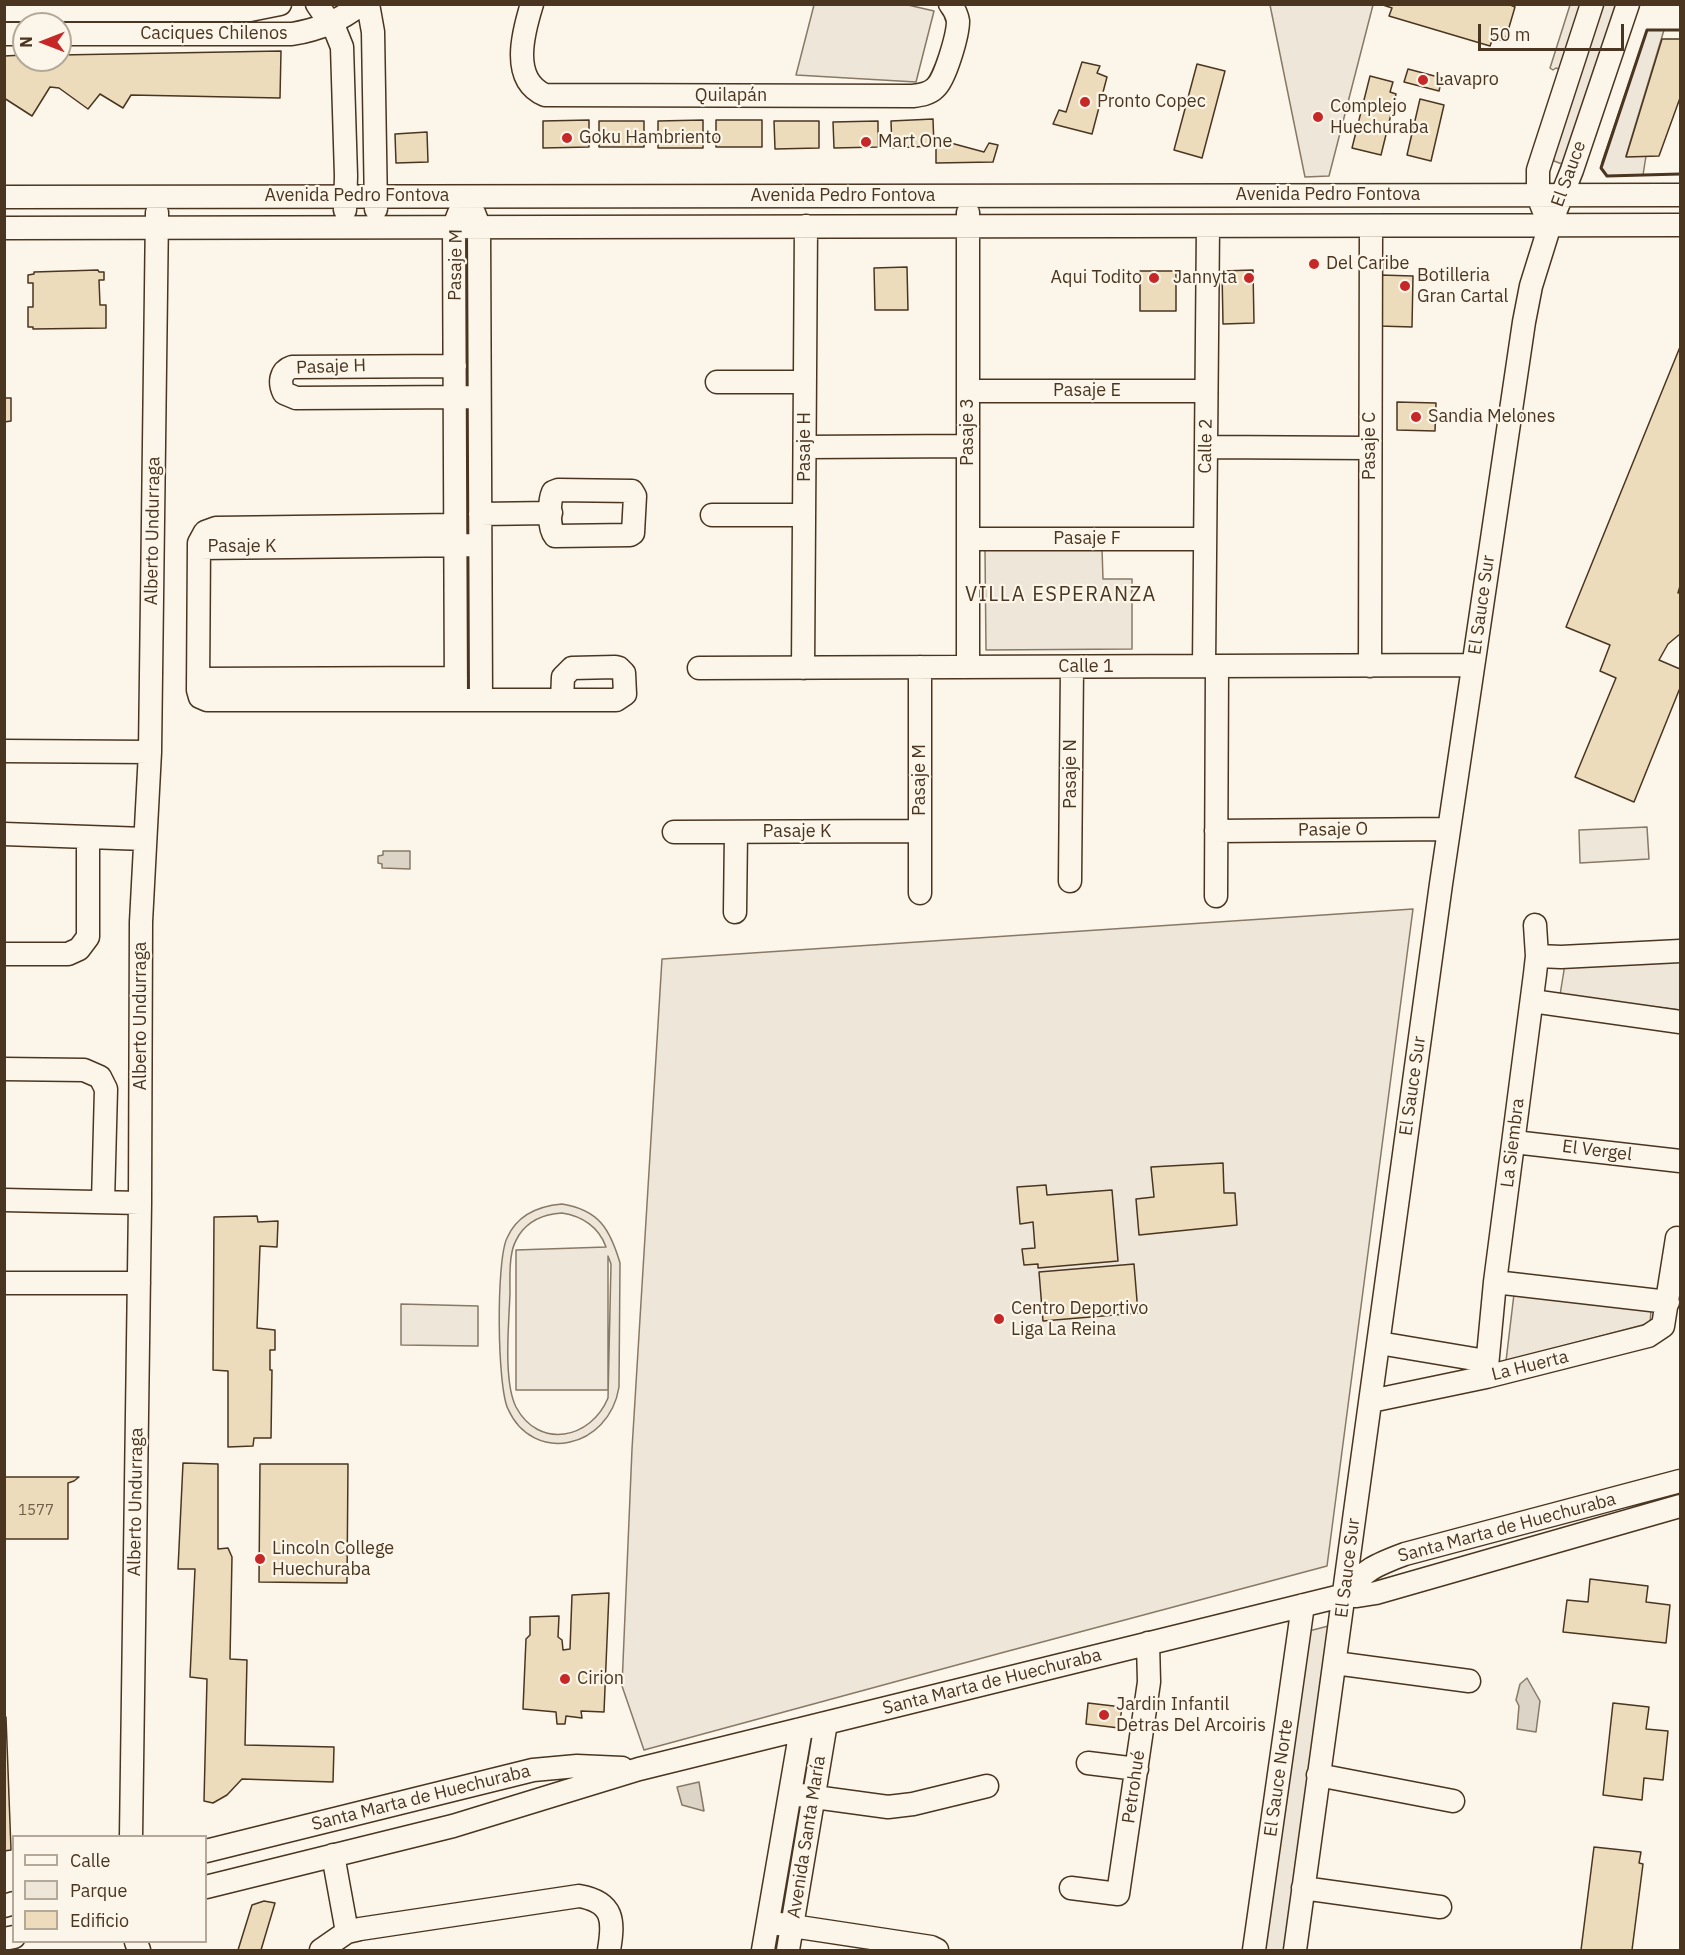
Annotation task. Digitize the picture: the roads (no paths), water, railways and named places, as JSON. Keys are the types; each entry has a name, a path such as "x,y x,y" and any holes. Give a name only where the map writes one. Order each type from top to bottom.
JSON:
{"street":[{"name":"Caciques Chilenos","path":"4,10 70,8 250,10 280,4"},
{"path":"317,4 342,47 344,59 345,226"},
{"name":"Caciques Chilenos","path":"72,34 292,34 330,24 361,4"},
{"path":"368,4 373,32 376,226"},
{"name":"Quilapán","path":"532,4 523,45 524,71 531,87 545,95 554,96 922,95 935,89 945,75 957,26 958,7"},
{"name":"El Sauce","path":"1550,225 1538,196 1538,170 1592,4"},
{"name":"El Sauce","path":"1550,225 1563,196 1628,4"},
{"name":"Pasaje M","path":"456,689 454,226 466,195"},
{"name":"Pasaje M","path":"466,195 479,226 481,700"},
{"name":"Avenida Pedro Fontova","path":"4,197 1680,195"},
{"name":"Alberto Undurraga","path":"131,1835 141,1203 141,934 150,752 157,196"},
{"name":"Pasaje 3","path":"968,196 968,667"},
{"name":"El Sauce Sur","path":"1295,1950 1473,665 1524,322 1531,286 1550,225"},
{"name":"Avenida Pedro Fontova","path":"4,228 1680,225"},
{"name":"Pasaje H","path":"803,668 806,226"},
{"name":"Calle 2","path":"1208,226 1205,539 1211,666"},
{"name":"Pasaje C","path":"1370,666 1371,226"},
{"name":"Pasaje H","path":"455,366 297,366 286,369 281,380 284,393 296,398 480,397"},
{"path":"717,382 805,382"},
{"name":"Pasaje E","path":"968,391 1206,391"},
{"path":"805,447 968,446"},
{"path":"1206,447 1370,448"},
{"path":"480,514 551,513"},
{"path":"712,515 804,515"},
{"name":"Pasaje K","path":"456,689 199,688 199,548 455,535 480,545"},
{"name":"Pasaje F","path":"968,538 1205,539"},
{"name":"Calle 1","path":"699,668 1473,665"},
{"path":"1211,666 1216,896"},
{"name":"Pasaje M","path":"920,667 920,893"},
{"name":"Pasaje N","path":"1071,881 1072,667"},
{"path":"456,689 481,700 562,700"},
{"path":"4,751 150,752"},
{"name":"Pasaje O","path":"1216,831 1449,829"},
{"name":"Pasaje K","path":"674,832 920,831"},
{"path":"735,912 736,832"},
{"path":"4,834 145,839"},
{"path":"4,954 68,954 79,949 88,937 88,837"},
{"name":"La Siembra","path":"1486,1369 1537,956 1535,925"},
{"path":"1537,956 1680,951"},
{"path":"1532,1001 1680,1022"},
{"path":"4,1069 84,1070 100,1077 105,1089 103,1202"},
{"name":"El Vergel","path":"1514,1142 1680,1161"},
{"path":"4,1200 141,1203"},
{"name":"La Huerta","path":"1371,1401 1486,1369 1648,1336 1663,1326 1677,1238"},
{"path":"4,1282 139,1283"},
{"path":"1495,1282 1668,1302"},
{"path":"1379,1343 1486,1369"},
{"name":"Santa Marta de Huechuraba","path":"1345,1595 1360,1575 1405,1554 1680,1481"},
{"name":"Santa Marta de Huechuraba","path":"207,1887 453,1826 639,1769 1303,1605 1345,1595 1376,1593 1680,1506"},
{"name":"El Sauce Norte","path":"1254,1950 1303,1605"},
{"name":"Petrohué","path":"1071,1888 1118,1894 1149,1682 1148,1643"},
{"path":"1335,1663 1469,1681"},
{"name":"Avenida Santa María","path":"788,1950 826,1723"},
{"name":"Avenida Santa María","path":"764,1950 801,1729"},
{"path":"1088,1763 1137,1769"},
{"name":"Santa Marta de Huechuraba","path":"207,1851 533,1770 578,1766 639,1769"},
{"path":"1318,1775 1453,1801"},
{"path":"789,1793 876,1807 894,1807 987,1786"},
{"path":"255,1838 263,1872"},
{"name":"Santa Marta de Huechuraba","path":"333,1856 347,1932"},
{"path":"1303,1888 1440,1907"},
{"path":"321,1950 347,1932 579,1896 594,1900 608,1910 613,1926 609,1950"},
{"path":"768,1922 931,1947 937,1950"}],"place":[{"name":"Lavapro","path":"1423,80"},
{"name":"Pronto Copec","path":"1085,102"},
{"name":"Complejo Huechuraba","path":"1318,117"},
{"name":"Goku Hambriento","path":"567,138"},
{"name":"Mart One","path":"866,142"},
{"name":"Del Caribe","path":"1314,264"},
{"name":"Aqui Todito","path":"1154,278"},
{"name":"Jannyta","path":"1249,278"},
{"name":"Botilleria Gran Cartal","path":"1405,286"},
{"name":"Sandia Melones","path":"1416,417"},
{"name":"Centro Deportivo Liga La Reina","path":"999,1319"},
{"name":"Lincoln College Huechuraba","path":"260,1559"},
{"name":"Cirion","path":"565,1679"},
{"name":"Jardin Infantil Detras Del Arcoiris","path":"1104,1715"}],"district":[{"name":"VILLA ESPERANZA","path":"1061,595"}]}
